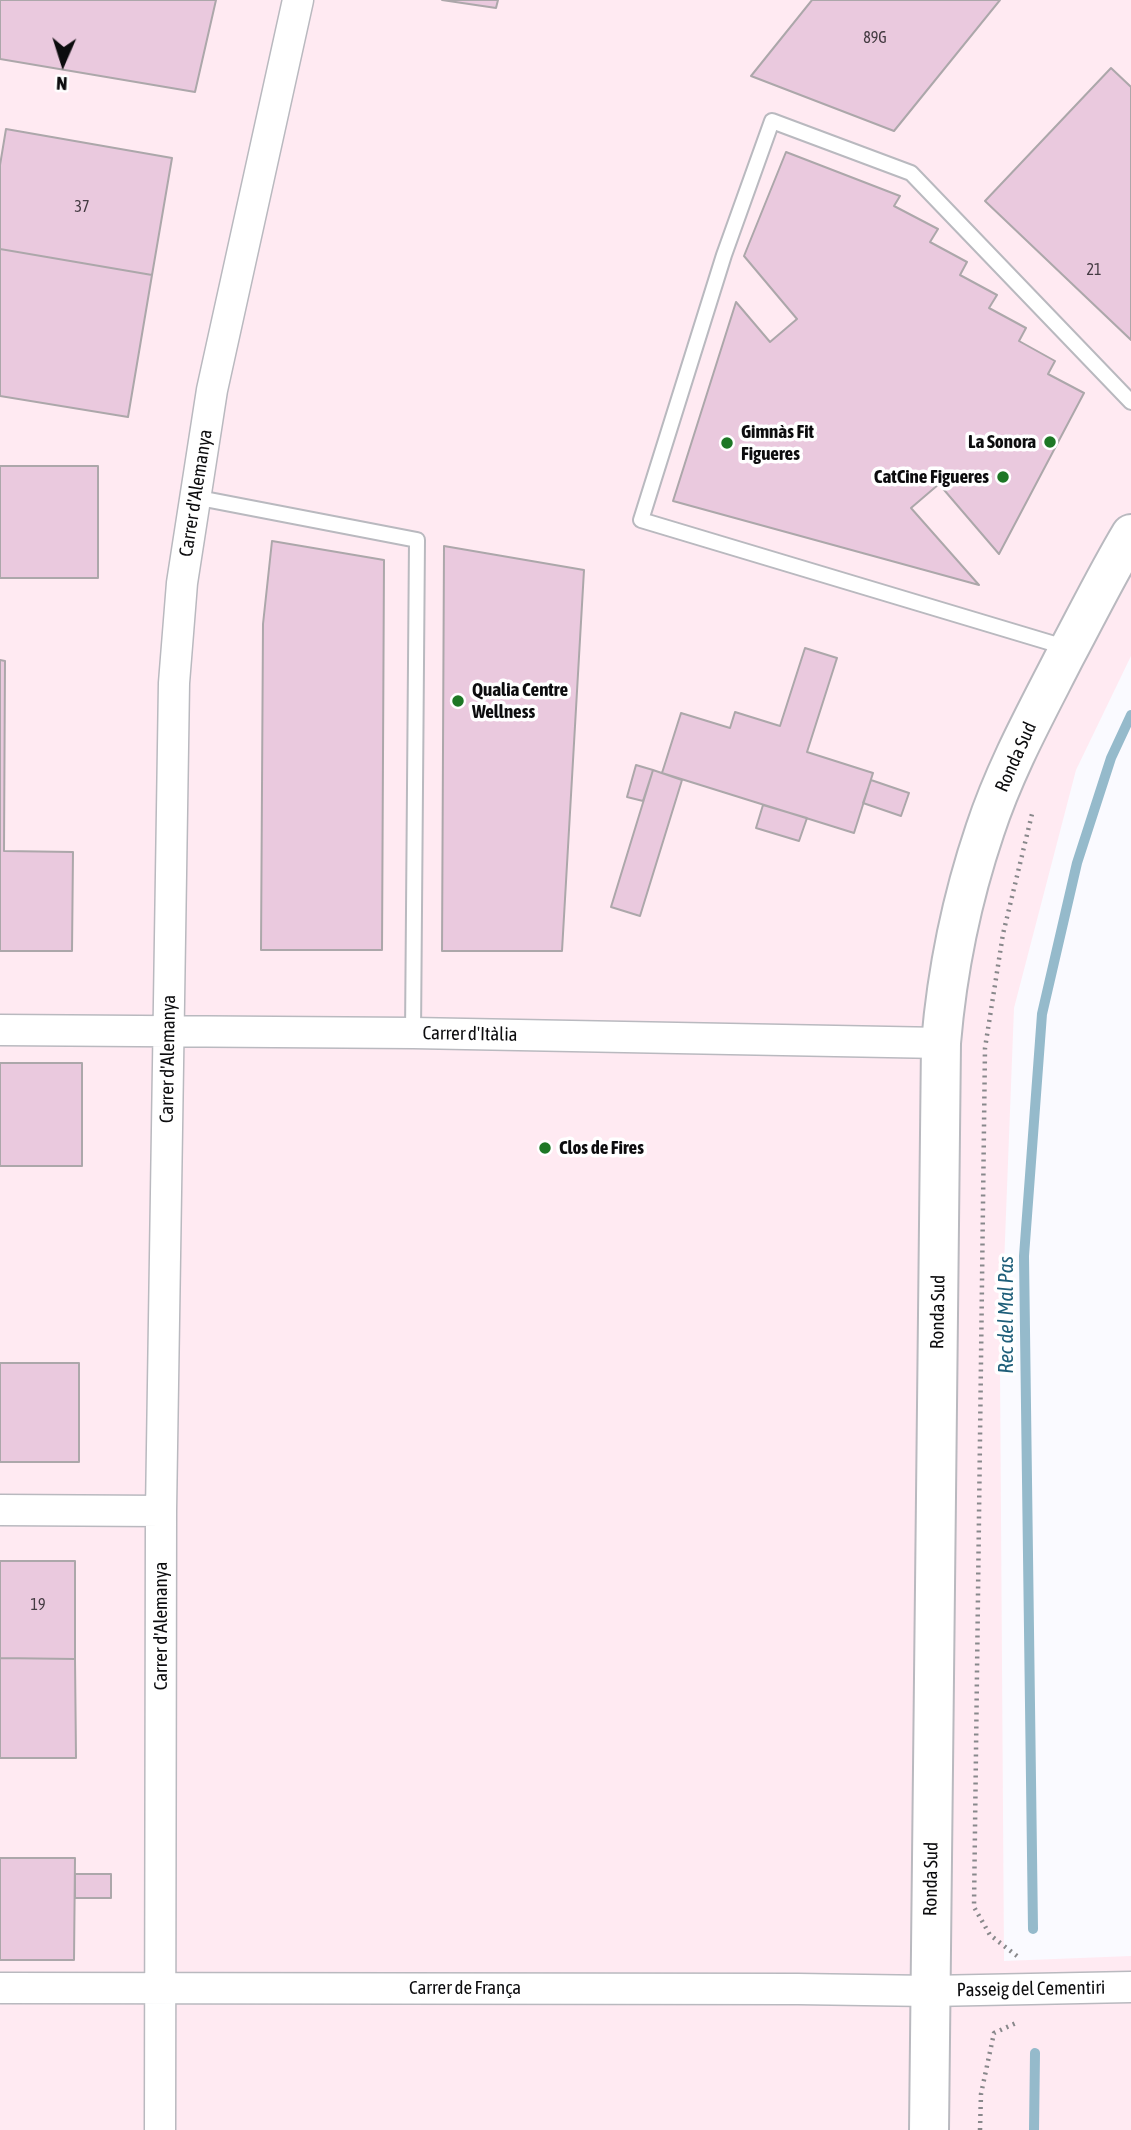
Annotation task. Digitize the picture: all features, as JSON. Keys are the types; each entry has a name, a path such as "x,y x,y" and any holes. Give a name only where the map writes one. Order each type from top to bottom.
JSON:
{"main road":[{"name":"Ronda Sud","path":"929,2130 941,1043 948,981 972,874 985,830 1026,731 1131,534"}],"street":[{"name":"Carrer d'Alemanya","path":"160,2130 161,1511 174,683 182,583 212,390 298,0"},
{"name":"Carrer d'Itàlia","path":"0,1030 413,1033 941,1043"},
{"path":"0,1510 161,1511"},
{"name":"Passeig del Cementiri","path":"930,1991 1131,1987"},
{"name":"Carrer de França","path":"0,1988 930,1991"}],"lane":[{"path":"1069,648 640,520 724,255 772,121 911,173 1131,402"},
{"path":"194,497 417,540 413,1033"}],"path":[{"path":"1024,1958 1014,1955 990,1935 974,1907 985,1048 1003,934 1036,803"},
{"path":"980,2130 981,2094 993,2033 1018,2022"}],"shaded area":[{"path":"0,0 1131,0 1131,656 1076,770 1014,1008 1000,1368 1004,1961 1131,1956 1131,2130 0,2130"}],"building":[{"path":"0,0 216,0 195,92 0,59"},
{"path":"442,0 498,0 496,8"},
{"path":"812,0 1000,0 894,131 751,76"},
{"path":"1111,68 1131,87 1131,340 985,201"},
{"path":"6,129 172,158 152,275 0,249 0,165"},
{"path":"786,152 900,196 894,206 938,229 930,242 967,262 960,275 997,295 989,308 1026,328 1019,341 1055,361 1048,374 1084,393 999,554 939,484 911,508 979,585 673,501 736,302 770,342 797,319 744,256"},
{"path":"0,249 152,275 128,417 0,396"},
{"path":"0,466 98,466 98,578 0,578"},
{"path":"272,541 384,560 382,950 261,950 263,624"},
{"path":"444,546 584,570 562,951 442,951"},
{"path":"805,648 837,658 807,752 873,773 854,833 662,773 681,713 730,728 735,712 780,726"},
{"path":"0,660 5,661 4,851 73,852 72,951 0,951"},
{"path":"636,765 653,770 643,801 627,797"},
{"path":"653,770 682,780 640,916 611,907"},
{"path":"871,780 909,793 901,816 863,803"},
{"path":"763,805 807,818 799,841 756,828"},
{"path":"0,1063 82,1063 82,1166 0,1166"},
{"path":"0,1363 79,1363 79,1462 0,1462"},
{"path":"0,1561 75,1561 75,1659 0,1658"},
{"path":"0,1658 75,1659 76,1758 0,1758"},
{"path":"0,1858 75,1858 74,1960 0,1960"},
{"path":"75,1874 111,1874 111,1898 75,1898"}],"waterway":[{"name":"Rec del Mal Pas","path":"1033,1929 1024,1256 1042,1014 1077,863 1111,758 1131,715"},
{"name":"Rec del Mal Pas","path":"1034,2130 1035,2053"}],"place":[{"name":"La Sonora","path":"1050,442"},
{"name":"Gimnàs Fit Figueres","path":"727,443"},
{"name":"CatCine Figueres","path":"1003,477"},
{"name":"Qualia Centre Wellness","path":"458,701"},
{"name":"Clos de Fires","path":"545,1148"}]}
